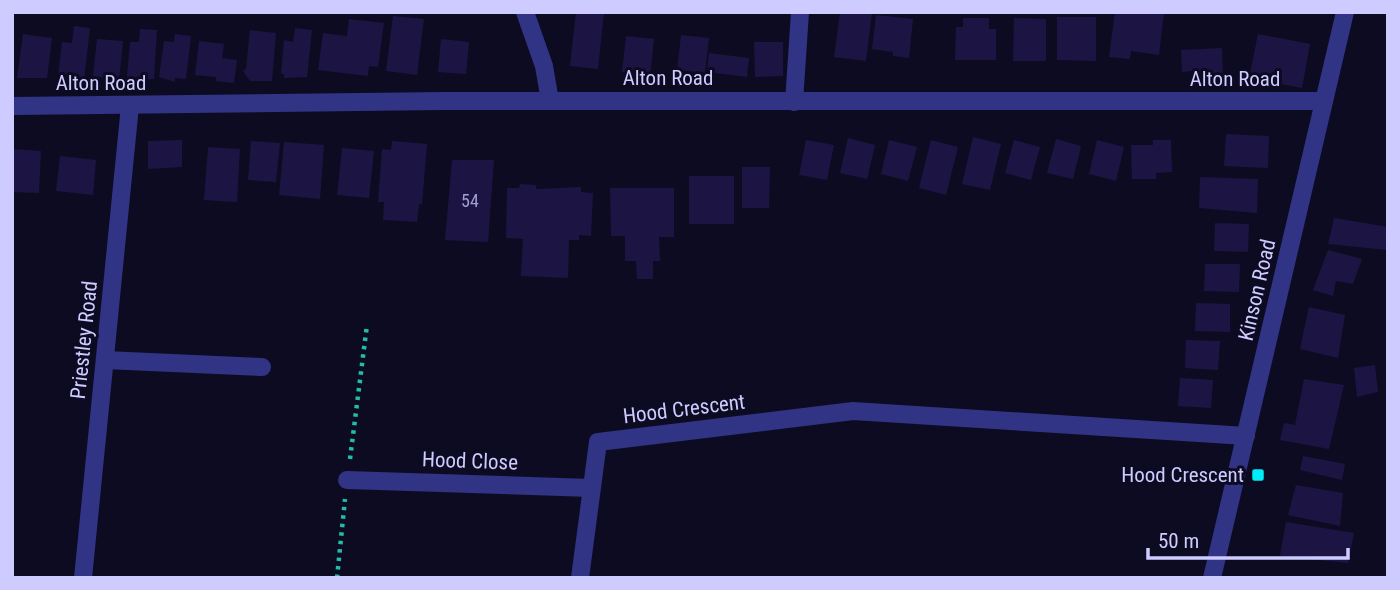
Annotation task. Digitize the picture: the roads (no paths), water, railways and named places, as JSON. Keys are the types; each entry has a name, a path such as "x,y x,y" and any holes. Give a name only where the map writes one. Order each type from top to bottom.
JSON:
{"street":[{"path":"525,12 544,66 550,101"},
{"path":"794,102 800,12"},
{"name":"Kinson Road","path":"1212,578 1345,12"},
{"name":"Alton Road","path":"12,106 550,101 1324,101"},
{"name":"Priestley Road","path":"83,578 130,106"},
{"path":"105,360 262,367"},
{"name":"Hood Crescent","path":"580,578 598,442 853,411 1246,436"},
{"name":"Hood Close","path":"347,480 591,488"}],"place":[{"name":"Hood Crescent","path":"1258,475"}]}
